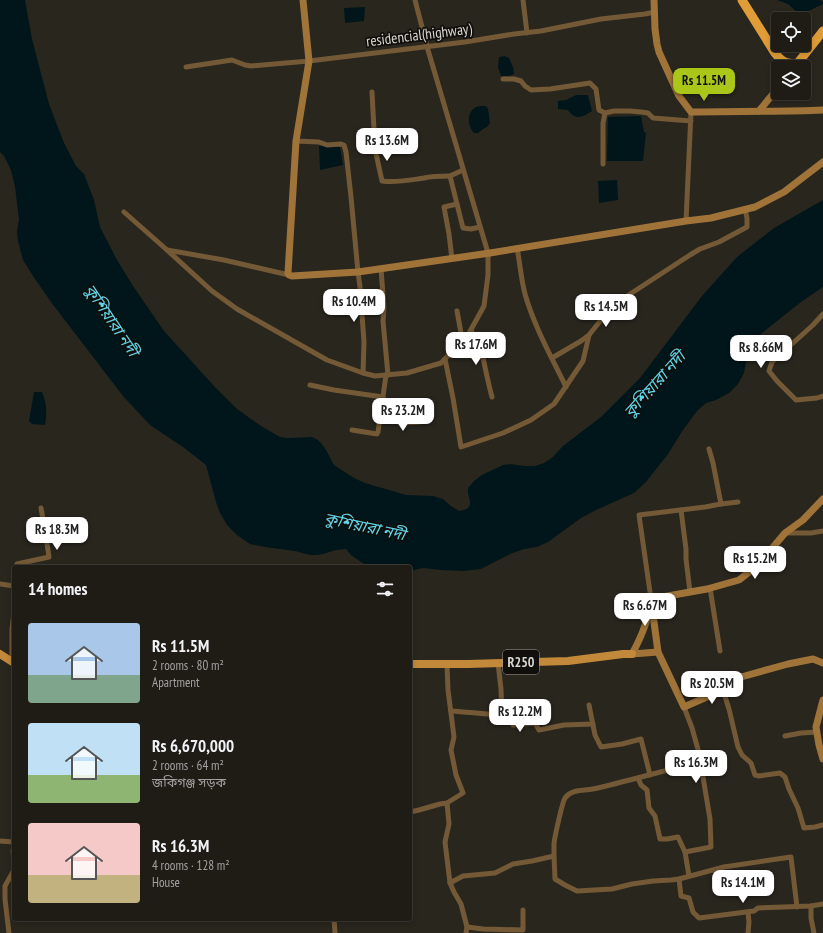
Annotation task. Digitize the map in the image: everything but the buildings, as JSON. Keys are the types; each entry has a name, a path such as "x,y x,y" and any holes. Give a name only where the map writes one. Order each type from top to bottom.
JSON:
{"highway":[{"path":"742,0 781,60"},
{"path":"800,60 823,31"}],"main road":[{"path":"0,654 12,662"},
{"name":"R250","path":"412,664 568,661 632,654"}],"street":[{"path":"289,275 296,140 309,61 303,0"},
{"path":"124,212 212,291 237,309 327,360 375,376 407,373 440,363 465,338 484,306 488,275 488,254 415,0"},
{"path":"523,0 527,33"},
{"path":"654,0 655,29 659,52 679,96 692,112 686,221"},
{"name":"residencial(highway)","path":"186,67 232,60 251,66 309,61 527,33 601,19 655,12"},
{"path":"503,80 514,79 521,81 531,90 550,89 590,83 596,89 599,110 605,112 641,112 648,113 653,118 691,121"},
{"path":"372,92 375,149 382,181 400,182 450,176 463,170"},
{"path":"759,111 771,96"},
{"path":"692,112 782,112 823,110"},
{"path":"603,164 603,123 605,112"},
{"path":"296,140 344,145 346,152 360,287 364,342 364,373"},
{"path":"167,250 224,260 292,276 381,269 488,254 517,248 711,218 745,210 755,207 784,192 823,162"},
{"path":"450,176 463,228 472,229 480,227"},
{"path":"452,259 444,207 457,204"},
{"path":"552,358 589,335 605,315 624,298 700,249 719,242 746,227 747,218 745,210"},
{"path":"517,248 529,306 544,342 566,387"},
{"path":"352,430 376,434 380,428 380,418 387,375 381,269"},
{"path":"457,311 461,333 465,338"},
{"path":"823,314 772,362 769,371 796,400 823,396"},
{"path":"471,330 476,340 479,341 492,397"},
{"path":"445,359 461,447 531,420 554,404 583,361 589,335"},
{"path":"310,385 383,397"},
{"path":"380,418 406,424 427,421"},
{"path":"709,449 721,504"},
{"path":"651,599 710,588 739,580 753,569 785,533 803,520 823,499"},
{"path":"685,852 711,847 710,819 701,762 692,728 684,707 658,652 639,515 738,502"},
{"path":"17,565 49,557 40,508"},
{"path":"681,510 690,592"},
{"path":"785,533 823,532"},
{"path":"0,584 12,586"},
{"path":"710,588 720,651"},
{"path":"632,654 648,620 651,599"},
{"path":"632,654 658,652"},
{"path":"684,707 709,696 734,679 788,664 813,660 823,663"},
{"path":"498,663 502,715"},
{"path":"412,812 447,803 463,793 456,775 451,750 454,737 448,690 447,664"},
{"path":"722,687 738,747 742,755 751,763 755,775 759,776 780,773 785,778 798,808 804,828 823,825"},
{"path":"823,700 816,727 823,757"},
{"path":"588,705 595,735 601,747 641,739 650,775"},
{"path":"451,711 509,715 514,725 535,723 539,730 592,724"},
{"path":"785,736 817,732"},
{"path":"701,762 588,790 573,792 565,799 561,810 554,843 555,879 578,891 612,889 632,884 679,879 724,867 791,857 797,907"},
{"path":"638,778 641,785 647,790 649,808 655,816 660,839 678,837 685,852 689,876"},
{"path":"447,803 449,824 445,842 450,883 461,904 466,930 523,930 523,910"},
{"path":"0,841 12,842"},
{"path":"450,883 463,876 495,873 513,864 554,856"},
{"path":"9,933 5,886 12,874"},
{"path":"679,879 681,896 689,898 693,912 699,918 754,911 758,908 797,907 823,904"},
{"path":"811,906 811,918 814,933"},
{"path":"748,912 748,933"},
{"path":"334,921 335,933"}],"water":[{"name":"কুশিয়ারা নদী","path":"0,0 25,0 32,39 49,104 64,143 76,166 84,174 94,200 100,227 117,260 164,331 237,409 261,426 280,437 312,437 318,440 326,450 334,465 365,483 406,495 433,496 443,499 459,511 468,508 470,505 468,488 482,475 503,465 510,464 535,466 544,463 553,457 563,446 601,417 640,378 702,296 737,257 774,228 823,200 823,287 801,302 762,333 750,346 744,373 738,384 729,393 716,400 706,403 697,411 668,454 646,482 634,493 581,518 548,542 537,547 524,549 510,554 481,569 464,571 423,568 412,571 412,565 366,565 351,555 346,549 310,555 295,551 250,544 237,535 227,525 216,502 206,465 183,447 150,425 123,396 54,306 23,260 17,232 19,219 15,187 11,170 4,156 0,152"},
{"path":"777,0 820,0 823,2 823,4 806,12 797,12 788,4"},
{"path":"365,7 364,21 345,23 344,8"},
{"path":"505,56 509,58 514,74 509,76 501,76 498,67 499,57"},
{"path":"576,95 588,95 592,111 585,115 576,117 573,116 568,110 558,109 558,101 566,100"},
{"path":"480,106 486,106 488,109 490,123 478,133 474,133 471,129 469,117 472,110"},
{"path":"641,116 644,132 646,133 643,161 607,161 608,117"},
{"path":"319,146 340,147 343,165 320,170"},
{"path":"617,180 618,200 599,203 598,181"},
{"path":"34,392 42,392 44,397 46,408 45,425 32,424 29,421"}]}
